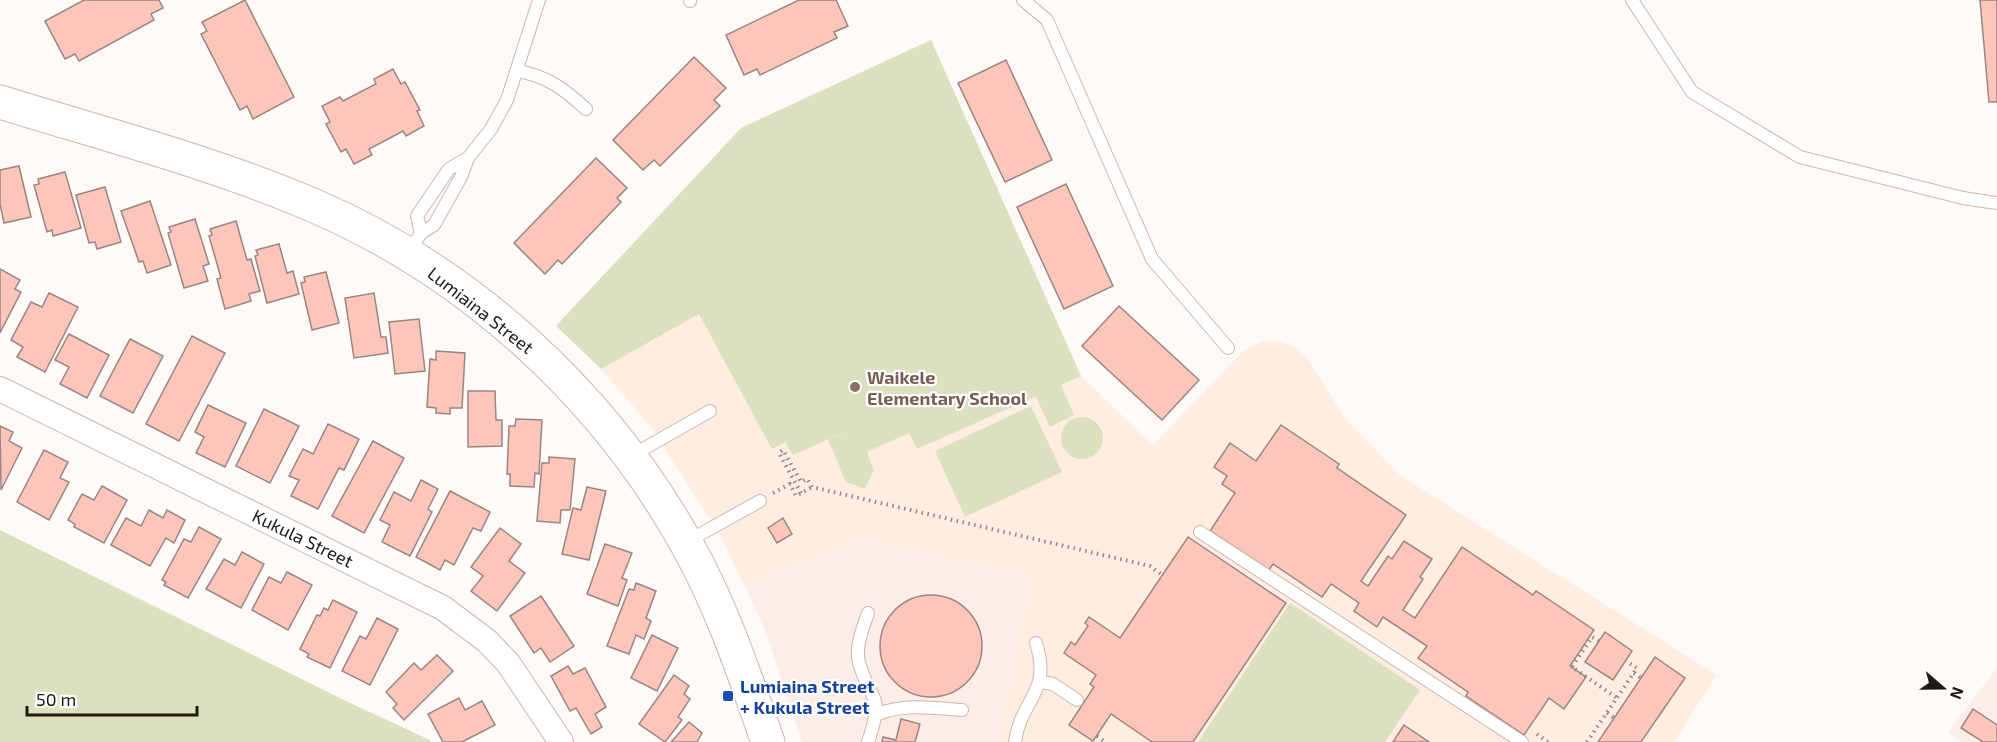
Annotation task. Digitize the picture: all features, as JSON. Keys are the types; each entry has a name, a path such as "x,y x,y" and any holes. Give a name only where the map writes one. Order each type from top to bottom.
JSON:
{"street":[{"name":"Lumiaina Street","path":"0,102 261,185 414,244 475,301 521,337 575,390 630,456 686,542 730,634 768,742"},
{"name":"Kukula Street","path":"0,389 443,608 487,641 508,663 561,742"}],"lane":[{"path":"414,244 434,225 461,177 468,158 491,129 518,71 539,0"},
{"path":"1023,0 1047,20 1152,259 1228,348"},
{"path":"1632,0 1692,92 1800,157 1963,198 1997,203"},
{"path":"518,71 538,75 562,87 586,108"},
{"path":"414,244 417,216 449,169 468,158"},
{"path":"630,456 710,411"},
{"path":"686,542 760,501"},
{"path":"1200,532 1522,742"},
{"path":"868,613 859,640 859,662 877,699 878,714 868,742"},
{"path":"1015,742 1017,724 1041,682 1042,664 1036,643"},
{"path":"1041,682 1053,684 1077,700"},
{"path":"878,714 893,708 918,706 962,710"}],"path":[{"path":"801,493 778,453 783,450 801,483 807,479 812,487"},
{"path":"760,501 790,484 796,496 812,487 1150,566 1162,574"},
{"path":"1599,641 1592,637 1572,667 1617,698"},
{"path":"1587,742 1637,668 1626,661"},
{"path":"1634,673 1641,678"},
{"path":"1607,713 1614,718"},
{"path":"1097,736 1105,742"}],"shaded area":[{"name":"Waikele Elementary School","path":"931,40 1081,376 1153,445 1244,350 1260,342 1276,341 1291,345 1306,356 1346,420 1401,476 1717,675 1674,742 997,742 1032,577 863,539 745,586 721,537 651,427 595,362 556,326 741,128"},
{"path":"863,539 1032,577 997,742 802,742 767,635 745,586"},
{"path":"1997,668 1997,742 1961,742 1948,732"}],"green space":[{"path":"931,40 1081,376 1061,385 1074,415 1050,427 1036,397 1039,395 917,449 909,433 867,452 874,470 865,489 846,482 828,440 856,427 793,455 785,442 772,449 699,314 601,369 556,326 741,128"},
{"path":"1031,406 1062,472 965,517 935,451"},
{"path":"1082,417 1097,423 1103,438 1097,453 1082,459 1067,453 1061,438 1067,423"},
{"path":"0,530 348,702 430,740 431,742 0,742"},
{"path":"1290,603 1420,690 1385,742 1198,742"}],"building":[{"path":"84,0 159,0 163,8 151,14 154,20 79,61 75,54 65,59 45,21"},
{"path":"245,0 294,97 253,119 247,106 240,110 201,34 207,31 202,22"},
{"path":"799,0 836,0 848,26 834,32 837,38 760,75 757,69 744,75 726,35"},
{"path":"1980,0 1997,0 1997,102 1989,102"},
{"path":"694,57 726,88 714,100 720,106 660,166 654,160 643,170 613,140"},
{"path":"1006,60 1052,160 1005,182 958,83"},
{"path":"393,69 401,84 405,82 420,110 417,111 424,126 406,136 403,131 369,149 372,155 354,164 346,149 341,152 326,124 330,122 322,106 340,97 343,101 376,84 374,79"},
{"path":"596,158 627,188 617,198 621,202 562,264 558,260 545,274 514,243"},
{"path":"19,166 31,217 4,223 0,204 0,170"},
{"path":"65,172 81,228 53,236 52,230 47,232 34,185 39,184 38,179"},
{"path":"1066,184 1113,286 1064,309 1017,207"},
{"path":"105,187 121,242 97,249 95,242 89,243 76,195"},
{"path":"150,201 171,265 147,273 143,261 139,262 121,211"},
{"path":"195,219 209,264 203,266 208,281 184,288 168,233 171,232 169,227"},
{"path":"236,221 247,260 251,259 260,291 249,294 251,301 225,309 217,279 221,278 209,236 212,235 210,229"},
{"path":"279,244 287,273 293,271 299,294 267,303 255,256 258,255 256,250"},
{"path":"0,269 20,280 15,289 21,292 0,333"},
{"path":"326,272 339,323 312,330 301,283 305,282 304,277"},
{"path":"49,293 78,307 45,372 17,357 23,347 11,340 31,302 42,307"},
{"path":"374,293 381,337 386,337 388,353 354,358 345,298"},
{"path":"1119,306 1199,380 1162,420 1082,346"},
{"path":"419,319 425,371 395,374 389,322"},
{"path":"69,334 109,355 87,398 60,384 69,367 55,360"},
{"path":"192,336 225,353 179,441 146,424"},
{"path":"130,339 163,356 133,413 100,396"},
{"path":"436,351 465,353 462,408 450,408 450,414 436,413 436,408 427,407 430,359 436,360"},
{"path":"468,391 495,391 496,420 502,420 502,446 468,447"},
{"path":"208,405 246,423 225,467 196,453 204,437 195,432"},
{"path":"264,409 299,426 270,483 236,466"},
{"path":"516,419 542,420 539,474 535,473 534,487 510,486 510,474 507,474 509,426 515,426"},
{"path":"328,424 359,439 344,470 339,468 318,509 291,496 299,480 289,476 303,449 313,454"},
{"path":"1281,425 1339,464 1337,468 1406,515 1361,581 1368,586 1388,556 1392,559 1404,541 1432,559 1420,577 1423,579 1403,610 1415,618 1462,547 1533,595 1536,591 1594,630 1570,666 1586,677 1564,709 1549,698 1524,735 1466,696 1468,692 1418,658 1427,646 1383,617 1377,627 1354,611 1359,603 1331,584 1322,597 1273,564 1269,570 1210,531 1235,493 1222,484 1227,476 1214,467 1230,443 1256,461"},
{"path":"0,426 13,432 9,441 22,448 1,490"},
{"path":"373,441 404,458 364,533 332,516"},
{"path":"44,450 68,462 60,478 69,482 49,520 17,502"},
{"path":"549,457 575,459 570,510 561,510 560,523 537,521 542,463 549,463"},
{"path":"421,480 438,489 428,509 432,512 410,556 382,542 390,525 380,520 394,492 411,501"},
{"path":"102,486 127,500 104,543 74,527 75,524 68,520 82,494 94,500"},
{"path":"587,487 606,491 589,560 562,554 573,508 581,510"},
{"path":"450,491 490,512 481,531 473,528 454,565 445,560 440,570 416,557"},
{"path":"149,510 163,518 167,510 185,520 174,543 166,538 150,566 111,545 126,518 141,526"},
{"path":"783,518 792,534 777,543 768,528"},
{"path":"199,527 221,539 188,598 164,585 166,582 162,580 184,539 191,542"},
{"path":"500,528 521,544 509,561 525,573 497,611 471,591 483,576 471,567"},
{"path":"1188,537 1286,603 1193,742 1152,742 1111,714 1093,741 1069,725 1094,687 1090,684 1096,675 1064,653 1071,642 1075,645 1088,626 1085,623 1089,617 1120,638"},
{"path":"605,544 632,553 622,578 627,580 618,606 587,594"},
{"path":"242,552 264,564 241,608 206,589 224,559 235,565"},
{"path":"287,572 312,585 288,630 252,610 269,577 281,583"},
{"path":"636,583 656,591 646,618 651,621 644,639 636,635 629,654 607,646 629,589 634,590"},
{"path":"931,595 950,599 967,610 978,627 982,646 978,665 967,682 950,693 931,697 912,693 895,682 884,665 880,646 884,627 895,610 912,599"},
{"path":"541,596 574,646 550,662 541,648 534,653 510,616"},
{"path":"333,600 357,612 330,668 307,657 309,654 300,649 317,615 320,616 324,608 328,610"},
{"path":"377,618 398,629 370,685 342,671 360,636 366,639"},
{"path":"1605,632 1632,651 1613,680 1585,662"},
{"path":"652,635 678,648 657,691 631,678"},
{"path":"437,655 453,671 404,720 393,708 397,704 386,692 414,663 421,670"},
{"path":"1655,657 1685,678 1641,742 1598,742"},
{"path":"568,666 573,674 585,668 606,707 595,714 602,727 591,734 576,708 570,711 551,676"},
{"path":"674,675 689,686 684,694 690,699 678,717 682,720 665,742 639,724"},
{"path":"459,698 465,710 482,701 495,725 462,742 443,742 428,714"},
{"path":"1973,709 1997,725 1997,742 1983,742 1961,728"},
{"path":"901,719 920,724 915,742 882,742 883,737 896,740"},
{"path":"689,722 702,733 697,742 671,742"},
{"path":"1404,725 1429,742 1393,742"}],"place":[{"name":"Waikele Elementary School","path":"855,387"},
{"name":"Lumiaina Street + Kukula Street","path":"728,696"}]}
